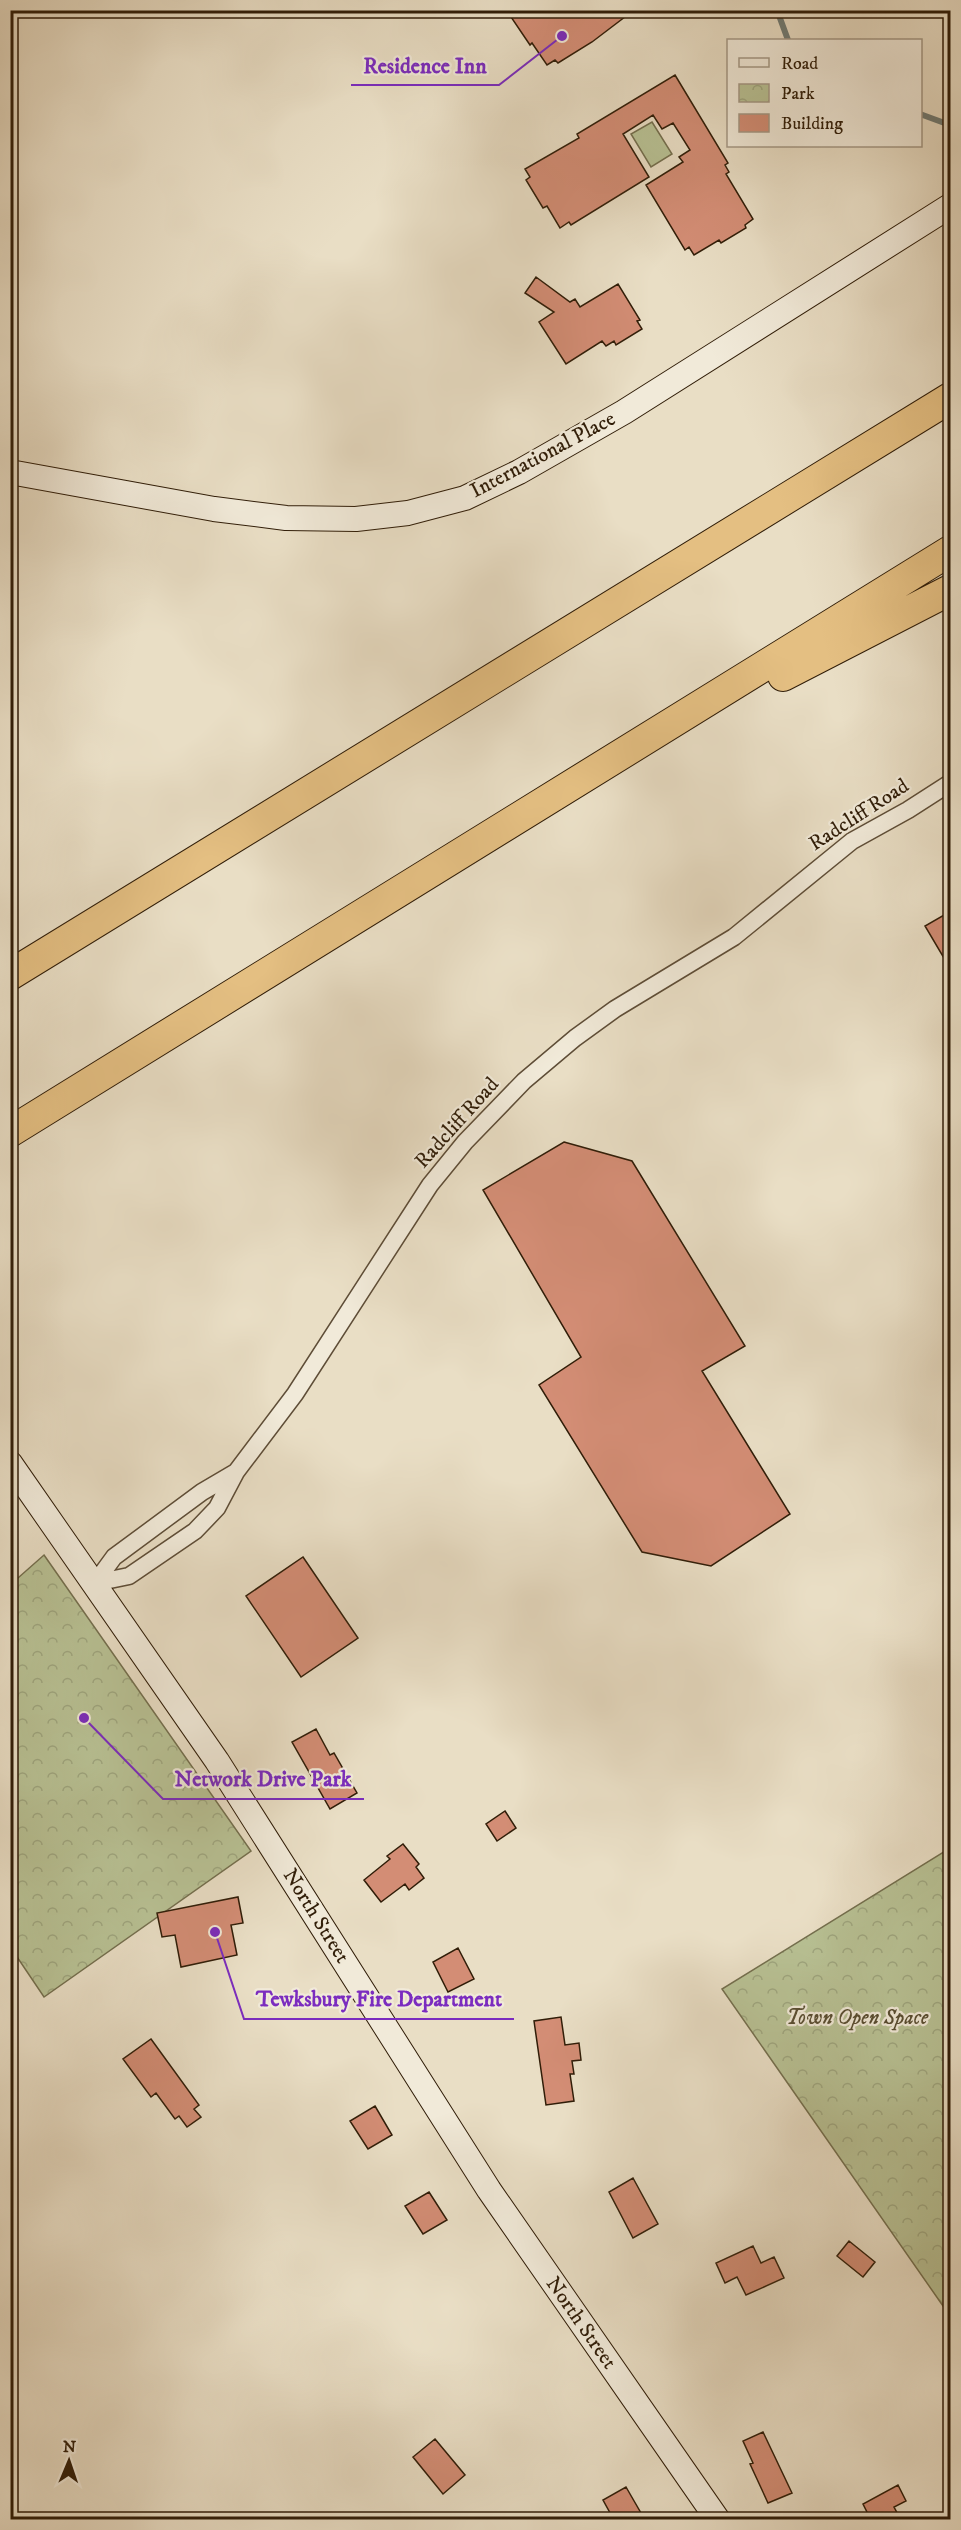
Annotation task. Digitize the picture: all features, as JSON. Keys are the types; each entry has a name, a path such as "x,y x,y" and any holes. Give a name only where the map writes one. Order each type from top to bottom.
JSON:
{"highway":[{"path":"10,975 951,398"},
{"path":"10,1132 951,551"},
{"path":"550,800 951,590"}],"main road":[{"name":"International Place","path":"10,472 214,509 286,518 356,519 408,513 465,498 519,472 624,412 951,206"},
{"name":"North Street","path":"10,1463 217,1761 489,2190 718,2520"}],"street":[{"name":"Radcliff Road","path":"95,1583 129,1576 195,1531 217,1508 236,1472 295,1394 430,1185 465,1142 524,1081 575,1038 615,1009 734,937 852,842 951,783"},
{"path":"95,1583 114,1557 202,1492 236,1472"}],"green space":[{"path":"652,122 672,154 651,167 631,134"},
{"path":"44,1555 251,1851 44,1997 11,1948 10,1585"},
{"name":"Town Open Space","path":"950,1848 950,2316 722,1989"}],"building":[{"path":"520,10 634,10 592,42 558,63 555,60 547,65 511,17"},
{"path":"675,75 728,163 725,165 729,172 726,174 753,219 745,225 746,228 721,243 719,240 694,255 689,247 685,250 646,185 683,162 679,157 690,150 673,123 662,129 653,115 623,134 649,177 571,225 569,222 560,228 547,206 543,208 526,180 530,177 525,169 579,138 577,134"},
{"path":"536,277 570,302 575,299 580,307 618,284 640,320 637,321 642,329 616,345 614,341 606,346 602,341 566,364 539,322 554,312 525,293"},
{"path":"951,911 951,970 925,926"},
{"path":"564,1142 632,1161 745,1346 702,1371 790,1514 711,1566 642,1552 539,1385 581,1357 483,1190"},
{"path":"303,1557 358,1638 301,1677 246,1596"},
{"path":"316,1729 330,1755 334,1753 357,1793 330,1809 292,1742"},
{"path":"505,1811 516,1828 497,1841 486,1824"},
{"path":"403,1844 419,1864 416,1867 424,1878 409,1890 405,1884 381,1902 364,1880 390,1859 387,1856"},
{"path":"238,1897 243,1923 231,1925 237,1955 181,1967 175,1935 162,1937 157,1913"},
{"path":"458,1948 474,1979 448,1992 433,1962"},
{"path":"561,2017 565,2045 579,2043 581,2060 572,2061 574,2074 570,2074 574,2101 546,2105 534,2021"},
{"path":"151,2039 199,2105 194,2109 201,2117 187,2127 179,2116 175,2119 156,2093 151,2097 123,2059"},
{"path":"375,2106 392,2135 368,2149 350,2121"},
{"path":"633,2178 658,2224 633,2238 609,2192"},
{"path":"429,2192 447,2220 423,2234 405,2206"},
{"path":"849,2241 875,2262 863,2277 837,2256"},
{"path":"753,2246 761,2263 774,2257 784,2278 746,2295 737,2277 725,2283 716,2263"},
{"path":"763,2432 792,2493 768,2503 750,2464 753,2463 743,2441"},
{"path":"435,2439 465,2475 443,2494 413,2457"},
{"path":"898,2485 906,2501 894,2507 901,2520 871,2520 863,2504"},
{"path":"626,2487 645,2520 614,2520 603,2500"}],"waterway":[{"path":"777,10 788,39"},
{"path":"922,115 950,125"}],"place":[{"name":"Residence Inn","path":"562,36"},
{"name":"Network Drive Park","path":"84,1718"},
{"name":"Tewksbury Fire Department","path":"215,1932"}]}
